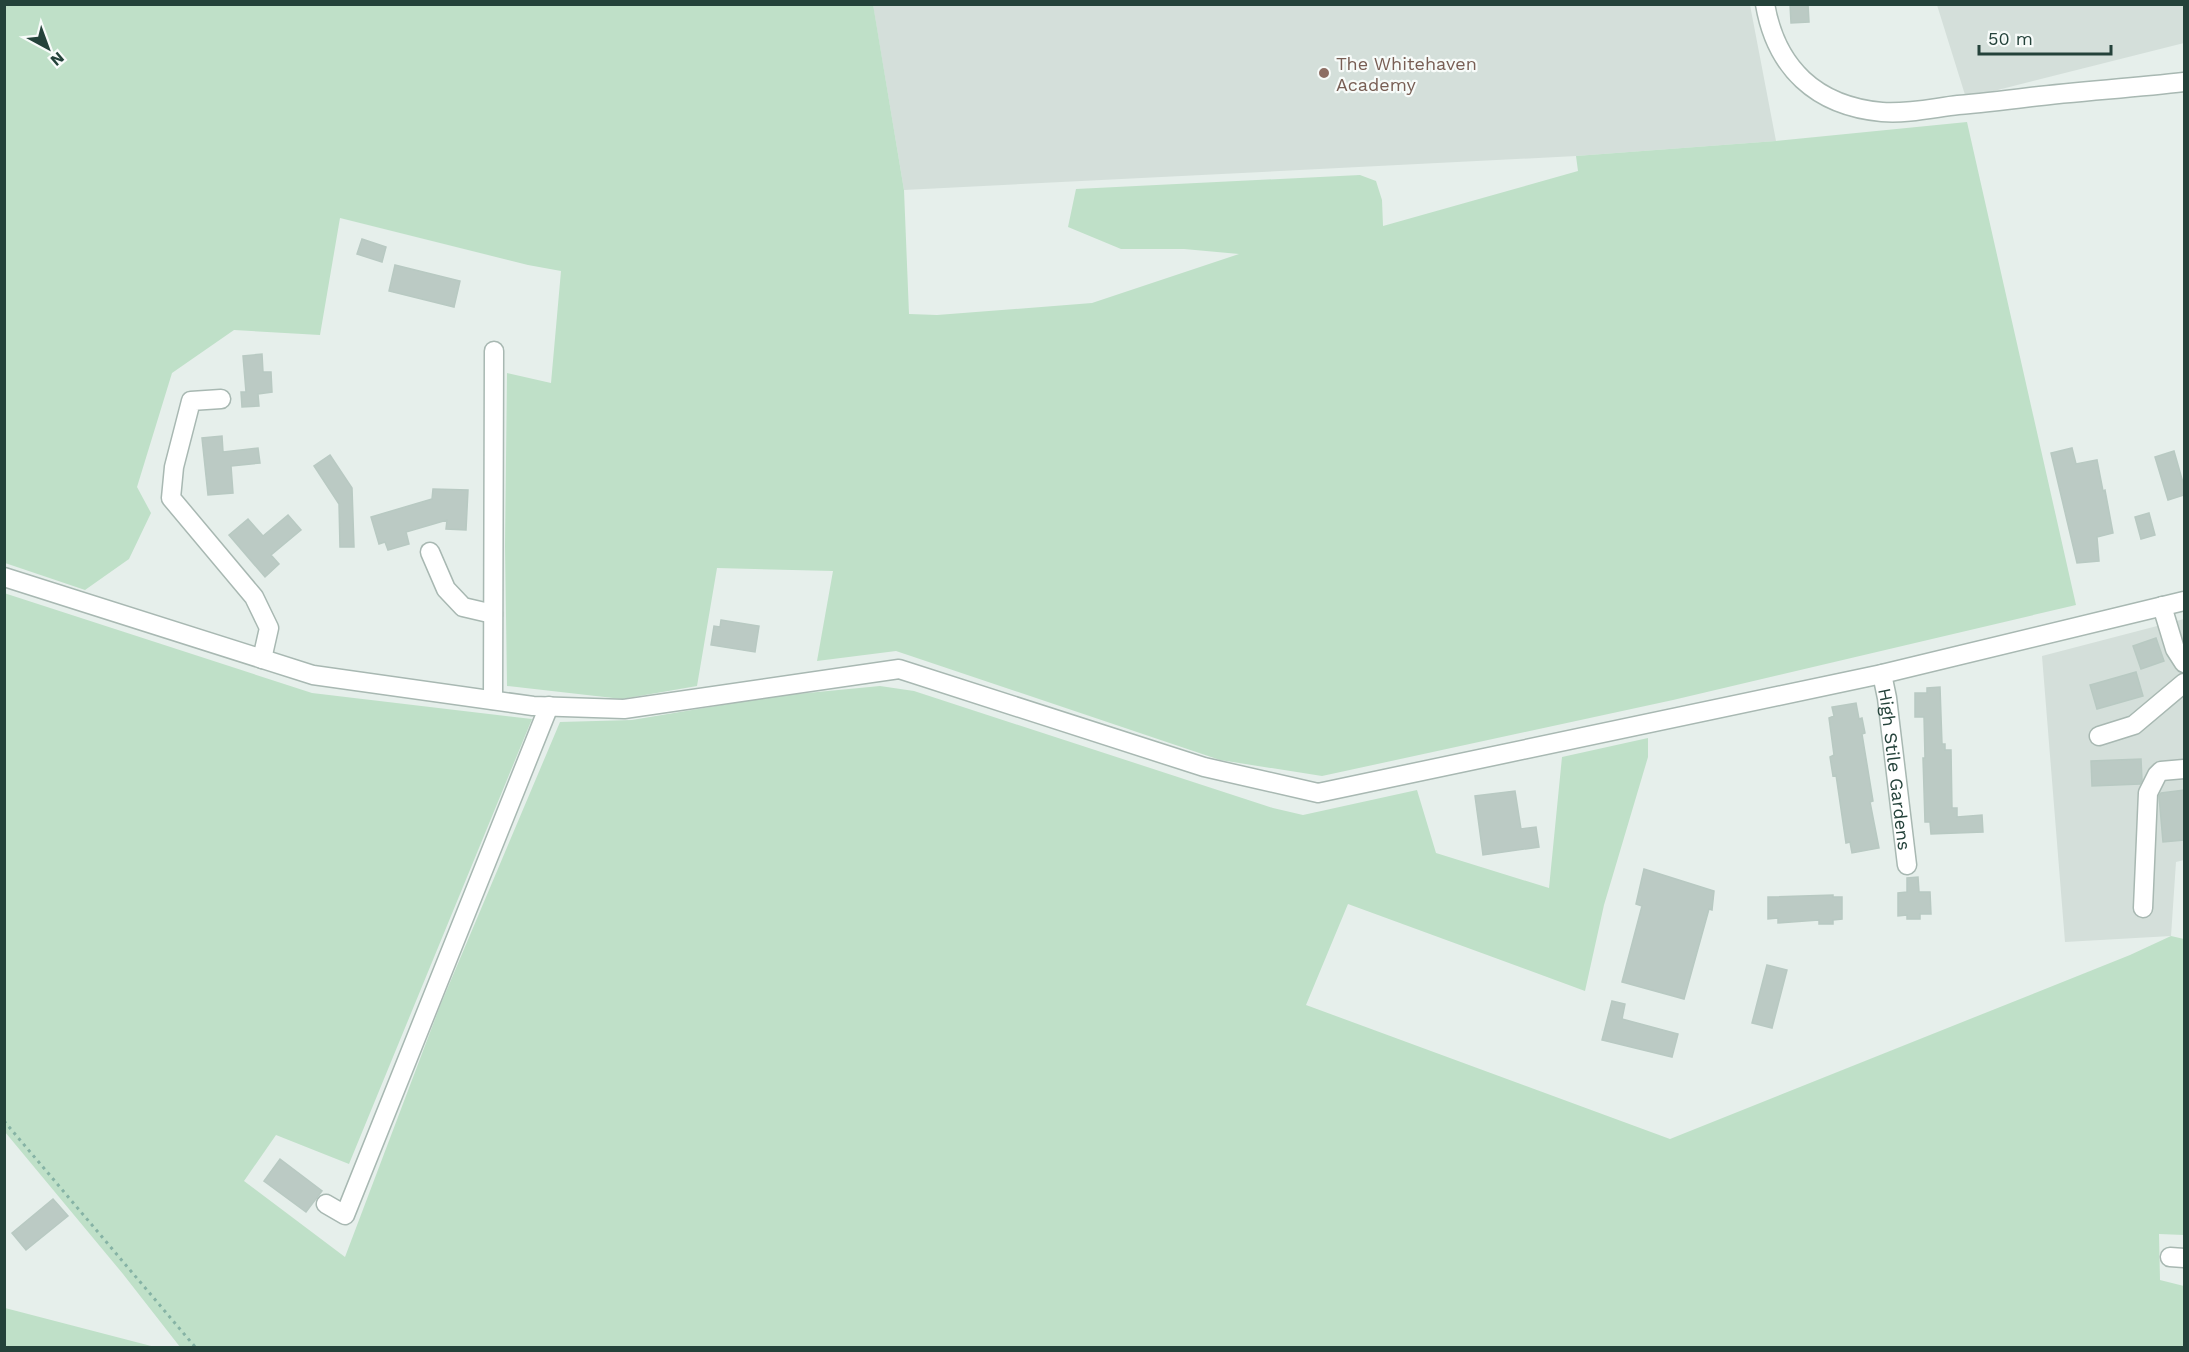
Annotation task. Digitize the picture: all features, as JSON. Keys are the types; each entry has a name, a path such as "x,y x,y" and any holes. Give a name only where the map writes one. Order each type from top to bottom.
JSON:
{"street":[{"path":"1765,4 1774,41 1784,60 1797,75 1814,89 1832,99 1881,112 1911,111 2184,82"},
{"path":"493,700 494,351"},
{"path":"221,399 191,401 174,467 171,498 254,597 269,628 262,659"},
{"path":"430,552 446,589 463,607 493,614"},
{"path":"4,577 313,675 549,706 624,710 899,669 1204,767 1318,794 1882,674 2184,601"},
{"path":"2162,606 2175,649 2184,663"},
{"name":"High Stile Gardens","path":"1882,674 1887,698 1906,865"},
{"path":"2099,736 2134,725 2184,683"},
{"path":"326,1204 345,1215 549,706"},
{"path":"2143,908 2148,793 2161,771 2184,769"}],"path":[{"path":"4,1121 196,1347"}],"shaded area":[{"name":"The Whitehaven Academy","path":"873,5 1750,5 1776,141 1576,156 904,190"},
{"path":"1937,5 2184,5 2184,43 1966,98"},
{"path":"2184,619 2184,860 2176,862 2171,936 2065,942 2042,656"}],"green space":[{"path":"873,4 904,190 909,314 937,315 1092,303 1239,254 1184,249 1121,249 1068,227 1076,189 1360,175 1376,181 1382,200 1383,226 1578,171 1576,156 1776,141 1967,122 2076,605 1673,700 1322,776 1220,760 896,651 817,661 833,571 717,568 697,686 622,699 507,686 505,546 507,373 551,383 561,271 528,265 340,218 320,335 234,330 172,373 137,487 151,513 129,559 85,590 5,563 5,5"},
{"path":"4,593 312,693 532,719 349,1164 276,1135 244,1181 345,1257 440,1006 560,722 632,720 776,696 880,686 914,691 1273,808 1303,815 1417,790 1436,853 1549,888 1562,757 1648,738 1648,757 1604,905 1585,991 1348,904 1306,1005 1670,1139 2130,955 2171,936 2184,939 2184,1235 2159,1234 2160,1280 2184,1286 2184,1347 180,1347 123,1274 5,1132"},
{"path":"5,1308 155,1347 5,1347"}],"building":[{"path":"1790,4 1808,4 1809,22 1791,23"},
{"path":"362,239 386,247 382,262 357,254"},
{"path":"395,265 460,281 454,307 389,291"},
{"path":"262,354 263,372 271,372 272,392 258,394 259,406 242,407 241,392 246,392 243,356"},
{"path":"222,436 223,452 258,448 260,463 231,466 233,493 208,495 202,438"},
{"path":"2072,448 2076,464 2097,460 2103,491 2105,490 2113,533 2097,537 2099,561 2077,563 2051,453"},
{"path":"2174,451 2184,486 2184,495 2168,500 2155,457"},
{"path":"330,455 352,488 354,547 340,547 339,504 314,466"},
{"path":"433,489 468,490 466,530 446,529 447,520 406,532 409,544 388,550 385,542 379,544 371,517 432,499"},
{"path":"2149,513 2155,535 2141,539 2135,517"},
{"path":"288,515 301,530 271,555 279,564 265,577 229,535 248,519 263,536"},
{"path":"721,620 759,626 755,652 711,645 714,626 720,627"},
{"path":"2156,638 2164,661 2141,669 2133,646"},
{"path":"2136,672 2143,696 2097,709 2090,685"},
{"path":"1940,687 1942,744 1945,744 1945,750 1951,750 1952,808 1957,808 1957,817 1982,815 1983,832 1931,834 1930,822 1925,822 1924,717 1915,717 1915,693 1927,693 1927,688"},
{"path":"1856,703 1865,733 1862,734 1873,801 1870,802 1879,848 1852,853 1850,842 1846,843 1836,775 1833,776 1830,757 1834,755 1829,718 1834,716 1832,707"},
{"path":"2141,759 2142,780 2140,784 2092,786 2091,761"},
{"path":"2184,790 2184,840 2163,842 2159,796 2161,793"},
{"path":"1515,791 1521,829 1536,827 1539,847 1483,855 1475,796"},
{"path":"1644,869 1714,891 1712,910 1709,909 1684,999 1622,982 1642,906 1636,904"},
{"path":"1918,877 1919,892 1930,892 1931,914 1920,914 1920,919 1907,919 1907,915 1898,916 1898,893 1907,892 1907,878"},
{"path":"1833,895 1833,897 1842,897 1842,919 1833,920 1833,924 1819,924 1819,920 1778,923 1778,918 1768,919 1768,897"},
{"path":"1767,965 1787,970 1772,1028 1752,1023"},
{"path":"1612,1001 1625,1004 1622,1019 1678,1034 1672,1057 1602,1040"},
{"path":"280,1159 322,1191 306,1212 264,1181"},
{"path":"53,1199 68,1216 26,1250 12,1233"}],"place":[{"name":"The Whitehaven Academy","path":"1324,73"}]}
